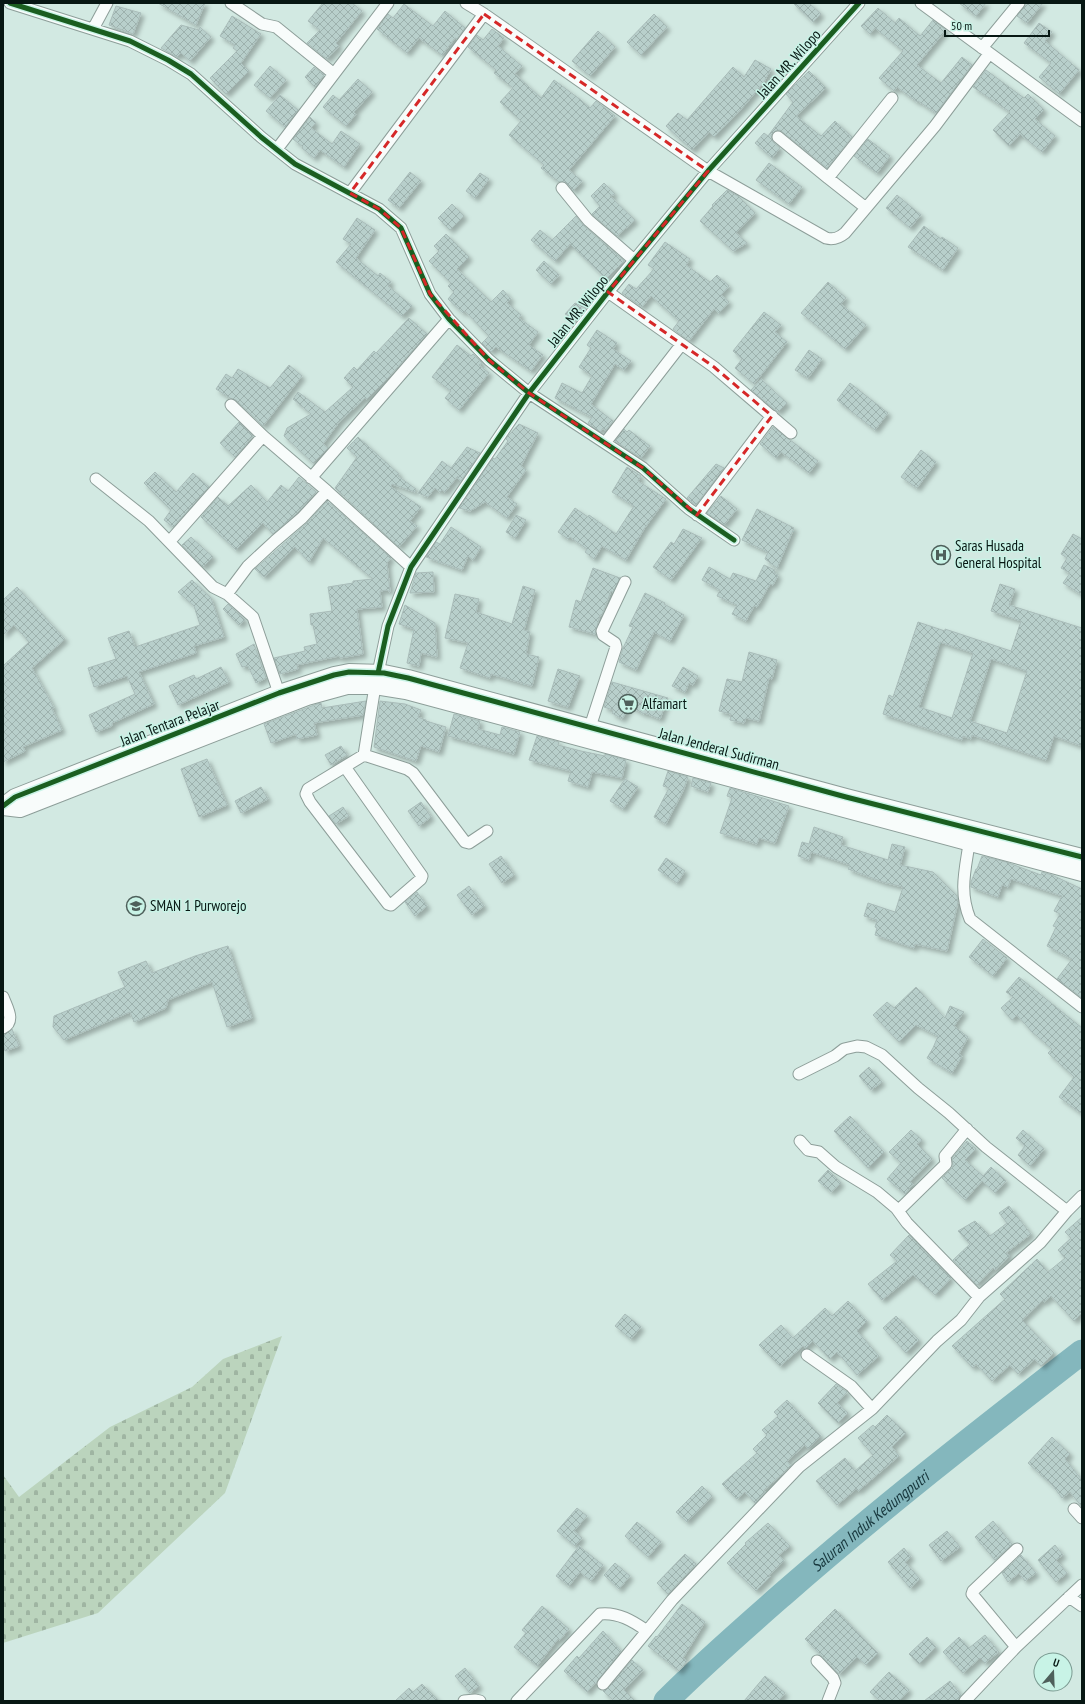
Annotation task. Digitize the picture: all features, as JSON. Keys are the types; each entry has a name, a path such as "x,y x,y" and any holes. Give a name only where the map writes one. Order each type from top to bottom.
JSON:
{"main road":[{"name":"Jalan Tentara Pelajar","path":"3,807 15,797 279,693 334,675 348,679"},
{"name":"Jalan Jenderal Sudirman","path":"348,679 377,680 408,678 590,727 660,752"},
{"name":"Jalan Tentara Pelajar","path":"3,807 20,809 307,697 348,679"},
{"name":"Jalan Jenderal Sudirman","path":"377,680 406,691 660,752 856,806 1028,851 1082,873"},
{"name":"Jalan Jenderal Sudirman","path":"856,806 969,844 1082,857"}],"street":[{"path":"10,3 130,41 168,60 191,74 295,164 379,209 401,228 430,294 449,319 489,360 529,392 643,468 697,515 734,540"},
{"path":"93,29 107,3"},
{"path":"231,3 262,24 276,27 334,74"},
{"path":"277,149 388,3"},
{"path":"466,3 484,14 708,171 830,239 841,236 935,126 1019,3"},
{"name":"Jalan MR. Wilopo","path":"364,755 388,626 411,567 529,392 608,292 708,171 859,3"},
{"path":"921,3 1082,121"},
{"path":"350,193 484,14"},
{"path":"828,178 892,98"},
{"path":"778,137 866,208"},
{"path":"562,188 588,220 634,260"},
{"path":"608,292 714,367 791,433"},
{"path":"311,478 449,319"},
{"path":"605,443 681,345"},
{"path":"231,405 263,436 327,491 411,567"},
{"path":"697,515 772,416"},
{"path":"170,542 263,436"},
{"path":"96,478 149,521 213,587 227,594 253,617 279,693"},
{"path":"227,594 248,566 302,518 327,491"},
{"path":"590,727 616,647 603,635 602,631 625,582"},
{"path":"345,767 422,876 391,905 388,904 310,802 307,796 308,789 364,755 407,769 414,773 465,842 469,843 487,831"},
{"path":"969,844 962,886 966,909 970,919 1082,1007"},
{"path":"3,997 10,1018 9,1024 3,1028"},
{"path":"799,1074 835,1056 844,1049 857,1046 882,1055 986,1147 1067,1211"},
{"path":"898,1211 946,1164 947,1162 945,1156 967,1129"},
{"path":"800,1141 808,1150 819,1152 836,1167 877,1192 898,1211 907,1224 979,1297"},
{"path":"603,1684 672,1600 799,1466 872,1409 937,1341 961,1320 979,1297 1040,1242 1082,1196"},
{"path":"807,1355 851,1386 872,1409"},
{"path":"1074,1509 1082,1518"},
{"path":"1016,1647 972,1594 1017,1549"},
{"path":"965,1701 1016,1647 1082,1585"},
{"path":"1069,1597 1082,1606"},
{"path":"517,1701 600,1614 614,1613 637,1624 647,1631"},
{"path":"817,1661 835,1681 828,1701"},
{"path":"464,1701 480,1701"}],"highlighted area":[{"path":"484,14 708,171 608,292 714,367 772,416 697,515 643,468 529,393 489,360 430,294 401,228 379,209 350,193"}],"green space":[{"path":"282,1336 225,1493 98,1613 3,1643 3,1475 19,1497 110,1427 192,1387 223,1359"}],"building":[{"path":"158,3 205,3 196,25"},
{"path":"323,3 352,3 362,11 336,43 339,46 327,59 307,43 320,30 308,21"},
{"path":"793,3 809,3 821,14 813,22"},
{"path":"959,3 986,3 976,16"},
{"path":"1027,3 1043,3 1027,23 1017,16"},
{"path":"404,4 433,26 445,11 465,28 442,55 419,38 407,53 377,29 388,14 393,18"},
{"path":"116,6 141,13 133,34 109,25"},
{"path":"878,8 895,23 899,18 920,36 933,20 946,30 917,65 941,83 962,57 972,65 936,113 918,101 917,102 897,87 894,91 879,78 903,51 875,28 870,34 861,26"},
{"path":"654,14 667,27 641,55 627,42"},
{"path":"232,16 261,34 241,63 249,71 226,94 210,78 237,51 233,48 235,45 220,36"},
{"path":"1039,23 1052,32 1045,41 1079,70 1059,94 1039,77 1051,63 1024,43"},
{"path":"181,25 199,30 200,27 211,37 190,61 181,53 177,57 161,48"},
{"path":"492,29 504,38 498,46 522,66 515,74 541,98 554,80 590,108 596,101 615,116 569,170 582,181 573,191 565,182 559,182 541,168 544,165 509,135 521,121 500,102 513,88 494,73 496,70 468,47 477,35 483,40"},
{"path":"598,31 615,47 590,76 572,61"},
{"path":"755,60 771,69 764,82 744,106 714,137 709,132 692,150 666,126 678,113 687,120 733,67 744,77"},
{"path":"270,66 286,80 270,98 254,85"},
{"path":"314,67 324,75 315,87 305,77"},
{"path":"986,70 1024,98 1028,94 1044,110 1035,119 1055,136 1042,152 1020,134 1009,146 993,130 1010,112 973,87"},
{"path":"809,71 826,88 796,116 821,136 835,121 852,137 827,168 780,130 775,131 771,135 773,142 780,148 772,158 755,143 764,133 768,136 793,102 786,94"},
{"path":"358,79 372,92 354,112 356,114 346,126 323,107 333,95 339,100"},
{"path":"280,95 298,110 285,127 266,111"},
{"path":"310,117 316,123 311,128 332,144 341,131 360,144 344,167 320,150 314,158 293,139"},
{"path":"868,139 890,156 877,173 854,156"},
{"path":"769,163 802,187 789,204 756,180"},
{"path":"410,172 421,181 399,208 388,200"},
{"path":"480,173 489,179 475,198 466,191"},
{"path":"604,183 615,194 610,196 635,220 617,236 592,214 600,206 591,196"},
{"path":"727,190 738,196 755,213 736,233 747,243 733,251 700,221 713,206 712,205"},
{"path":"897,195 921,215 910,228 886,208"},
{"path":"452,204 464,216 450,230 438,218"},
{"path":"576,216 583,225 624,261 606,279 570,244 555,261 531,240 540,230 552,240"},
{"path":"357,218 375,230 356,258 378,276 380,273 391,282 388,286 412,306 402,316 336,262 351,244 343,239"},
{"path":"924,226 941,239 942,237 958,248 943,270 908,247"},
{"path":"446,234 469,257 457,269 491,302 503,290 511,299 507,303 521,315 519,318 538,332 529,345 543,355 531,371 496,347 491,352 482,343 489,336 465,311 463,313 448,299 454,292 448,286 451,283 429,261 439,251 434,246"},
{"path":"665,242 690,259 686,265 710,282 717,275 729,286 721,295 729,302 719,313 714,309 689,341 673,329 679,321 651,296 642,307 622,293 629,284 636,289 654,269 648,265"},
{"path":"544,261 559,275 551,284 536,270"},
{"path":"828,282 846,298 841,304 866,325 845,349 801,313"},
{"path":"575,303 586,308 577,320 565,314"},
{"path":"764,312 781,325 775,332 787,342 754,384 735,368 742,359 733,351"},
{"path":"409,318 427,334 367,399 365,398 340,421 323,444 328,448 313,463 284,436 287,428 311,414 293,399 298,392 325,412 353,387 344,378 354,367 357,370 374,351 376,353"},
{"path":"597,330 617,343 613,349 631,361 624,370 615,364 591,404 613,421 605,431 603,428 600,432 588,423 592,417 555,398 562,383 582,393 592,376 579,367 591,348 587,345"},
{"path":"457,345 471,356 473,354 482,363 479,365 489,373 459,410 445,398 451,391 432,377"},
{"path":"809,350 822,359 808,378 795,370"},
{"path":"289,365 302,376 263,426 236,400 216,389 226,374 232,378 238,369 270,388"},
{"path":"761,379 787,403 778,412 751,390"},
{"path":"850,383 888,413 875,430 837,400"},
{"path":"239,422 253,436 235,457 220,443"},
{"path":"519,424 538,433 521,466 526,470 507,497 517,504 507,518 485,502 470,511 459,508 493,458 495,459 508,441 506,439 507,437"},
{"path":"773,427 818,461 809,473 781,452 776,458 760,444"},
{"path":"624,429 627,432 629,430 650,446 641,458 615,441"},
{"path":"358,437 399,474 398,476 416,489 415,492 392,484 391,487 421,507 410,521 417,526 399,547 335,488 357,457 347,448"},
{"path":"467,447 480,453 461,481 457,478 458,476 445,492 442,490 440,492 435,488 428,497 418,493 442,461 451,468"},
{"path":"921,450 936,462 917,488 901,477"},
{"path":"716,464 724,468 696,505 687,498"},
{"path":"627,467 641,476 638,481 666,499 644,529 626,560 602,546 594,559 585,552 587,549 570,537 568,539 558,532 575,508 588,517 589,515 616,534 634,506 612,492"},
{"path":"155,472 176,492 193,473 209,487 173,527 164,520 171,510 144,483"},
{"path":"299,477 316,492 297,513 273,534 263,523 236,550 201,517 218,497 228,506 251,485 267,502 281,485 288,491"},
{"path":"721,496 737,509 724,525 707,513"},
{"path":"327,501 391,558 387,563 390,592 387,590 380,591 382,607 357,609 363,654 340,658 339,656 297,665 298,669 280,674 274,658 305,651 304,647 317,644 313,625 311,625 310,614 332,611 328,587 353,583 353,581 373,579 323,538 309,562 295,547 264,577 255,569 307,523"},
{"path":"757,509 794,528 777,568 765,559 768,552 742,540"},
{"path":"516,515 526,520 515,538 506,532"},
{"path":"451,527 481,547 473,560 468,556 462,570 426,557 436,542 440,544"},
{"path":"683,529 702,538 671,580 653,567 671,542 674,544"},
{"path":"1073,534 1082,539 1082,595 1063,583 1070,573 1061,568 1067,558 1061,554"},
{"path":"191,537 213,557 203,567 182,545"},
{"path":"764,565 775,570 774,573 778,575 773,585 770,584 757,607 754,606 746,621 732,614 737,605 717,596 720,590 702,580 709,567 730,579 733,573 756,581"},
{"path":"593,568 620,578 613,592 611,591 602,615 600,615 595,634 569,627 576,600 581,602"},
{"path":"433,572 434,592 410,593 416,573"},
{"path":"192,580 211,598 224,637 194,646 196,653 139,672 154,704 112,723 112,726 96,732 89,715 135,694 127,676 94,687 88,668 116,659 108,638 129,631 135,647 200,625 194,606 178,592"},
{"path":"1000,584 1015,589 1009,605 1082,628 1082,746 1054,736 1046,760 972,735 971,739 963,736 962,740 883,714 889,695 893,697 918,622 945,631 945,629 1011,651 1021,621 991,611","holes":["940,642 973,653 952,718 919,707","991,659 1027,671 1007,733 970,721"]},
{"path":"523,586 535,590 524,630 530,632 526,654 539,657 532,686 491,674 490,678 460,668 468,643 445,638 455,594 479,599 476,612 512,624"},
{"path":"17,587 65,639 32,668 54,708 52,709 62,730 23,747 25,751 3,762 3,666 29,642 14,625 3,635 3,600"},
{"path":"645,593 684,615 670,641 654,632 636,670 619,662 623,648 633,627 629,626"},
{"path":"228,604 245,620 239,625 223,609"},
{"path":"405,605 435,623 437,657 421,653 419,666 407,663 414,629 399,624"},
{"path":"254,644 266,678 256,683 248,666 242,667 236,654"},
{"path":"749,652 777,660 772,679 769,678 759,721 746,718 744,723 730,720 731,714 719,711 727,679 742,682"},
{"path":"221,667 229,682 178,705 169,686 194,675 196,679"},
{"path":"683,667 698,676 693,685 689,683 685,692 672,686"},
{"path":"558,669 580,676 568,707 548,701"},
{"path":"612,682 668,698 660,719 645,713 644,714 630,706 622,719 612,713 613,710 604,707"},
{"path":"366,701 363,715 314,723 317,735 297,739 296,734 271,743 264,724 321,703 322,708"},
{"path":"380,701 405,704 421,710 418,717 446,727 439,752 421,746 416,761 374,747"},
{"path":"454,714 480,721 478,729 500,735 502,727 520,732 514,754 448,736"},
{"path":"537,736 559,742 558,745 605,756 605,754 626,760 622,778 592,772 588,787 568,781 571,771 529,760"},
{"path":"341,746 347,755 331,765 325,755"},
{"path":"207,759 227,805 199,817 181,769"},
{"path":"668,771 688,777 683,791 666,824 654,817 669,788 663,786"},
{"path":"693,778 711,783 708,792 691,786"},
{"path":"625,779 638,787 623,809 610,801"},
{"path":"261,787 268,799 241,813 235,801"},
{"path":"730,788 789,806 775,843 759,838 757,844 720,833 732,798 727,796"},
{"path":"421,802 431,817 419,826 408,811"},
{"path":"343,807 349,816 336,824 329,816"},
{"path":"814,827 843,837 841,845 888,860 892,844 905,847 900,865 933,872 957,896 958,902 947,951 915,944 914,948 875,935 877,920 864,916 868,903 895,912 903,887 883,882 848,869 850,865 811,852 809,860 798,856 802,842 809,844"},
{"path":"501,856 514,875 502,883 489,864"},
{"path":"982,856 1006,862 1041,875 1042,872 1052,875 1082,889 1082,998 1057,979 1072,959 1047,946 1056,927 1053,926 1060,914 1054,911 1062,896 1011,879 1008,887 1002,885 998,897 971,887 971,882"},
{"path":"666,858 685,871 677,883 658,870"},
{"path":"469,886 484,906 472,915 457,895"},
{"path":"417,892 427,906 415,916 405,902"},
{"path":"983,939 1007,958 993,976 969,957"},
{"path":"228,946 252,1018 227,1027 212,982 168,1000 166,1008 134,1022 130,1012 64,1040 53,1027 54,1016 125,987 118,972 146,961 152,973 195,956"},
{"path":"1019,977 1082,1028 1082,1114 1059,1097 1074,1077 1048,1053 1052,1049 1032,1032 1017,1015 1012,1020 1001,1008 1013,997 1006,992"},
{"path":"916,987 945,1018 950,1006 964,1012 954,1026 968,1037 959,1054 962,1056 952,1073 927,1058 938,1036 916,1025 899,1042 873,1015 887,1002 894,1008"},
{"path":"12,1029 19,1046 5,1051 3,1035"},
{"path":"869,1067 882,1082 871,1090 859,1076"},
{"path":"850,1116 884,1152 868,1168 834,1131"},
{"path":"911,1130 922,1140 917,1144 932,1159 910,1182 913,1184 905,1194 887,1179 901,1163 889,1152"},
{"path":"1023,1130 1044,1149 1030,1166 1018,1155 1025,1146 1016,1138"},
{"path":"967,1141 976,1149 965,1160 983,1176 991,1167 1006,1181 995,1193 982,1181 965,1200 942,1178 953,1166 952,1158"},
{"path":"828,1170 841,1183 831,1192 818,1181"},
{"path":"1009,1206 1031,1234 1006,1253 1010,1256 995,1270 993,1268 977,1285 953,1260 970,1244 958,1231 975,1221 990,1236 1007,1223 999,1213"},
{"path":"1082,1217 1082,1313 1074,1321 1051,1296 1044,1302 1043,1300 1022,1320 1054,1353 1041,1366 1035,1359 1018,1374 1010,1365 992,1381 976,1364 973,1368 952,1346 1005,1299 1000,1294 1037,1259 1048,1272 1065,1258 1058,1250 1071,1238 1065,1232"},
{"path":"909,1235 951,1278 935,1295 913,1275 882,1300 868,1284 897,1261 890,1255"},
{"path":"848,1301 867,1321 857,1331 879,1356 857,1375 837,1352 830,1359 813,1341 806,1348 803,1346 780,1366 759,1345 781,1325 793,1338 825,1308 832,1316"},
{"path":"625,1314 641,1327 631,1339 615,1326"},
{"path":"896,1316 919,1340 906,1353 883,1328"},
{"path":"836,1384 847,1392 837,1403 848,1413 838,1423 818,1403"},
{"path":"787,1400 821,1436 808,1449 805,1445 787,1461 791,1466 764,1490 765,1492 755,1503 745,1492 737,1499 722,1484 757,1453 753,1449 767,1435 762,1430 778,1416 774,1412"},
{"path":"887,1415 906,1433 892,1447 899,1456 858,1491 856,1489 837,1505 816,1481 845,1458 855,1471 873,1455 858,1438 873,1425 875,1427"},
{"path":"1052,1437 1070,1454 1065,1459 1082,1480 1082,1507 1070,1492 1062,1498 1053,1486 1028,1463"},
{"path":"702,1486 712,1496 687,1522 676,1512"},
{"path":"577,1508 587,1516 574,1531 582,1538 575,1546 557,1531"},
{"path":"993,1521 1012,1544 995,1560 975,1537"},
{"path":"637,1522 661,1542 648,1557 625,1536"},
{"path":"768,1523 790,1546 779,1555 784,1561 769,1575 770,1577 756,1591 727,1563 746,1544 745,1543"},
{"path":"947,1531 960,1547 941,1561 929,1545"},
{"path":"1055,1545 1063,1555 1056,1560 1067,1573 1056,1582 1038,1560"},
{"path":"579,1546 603,1565 591,1581 580,1572 569,1586 556,1576"},
{"path":"904,1548 911,1557 905,1562 920,1579 910,1588 888,1562"},
{"path":"685,1554 696,1564 668,1594 657,1583"},
{"path":"1021,1555 1036,1573 1025,1581 1019,1573 1008,1582 1002,1573"},
{"path":"615,1563 630,1576 619,1589 604,1575"},
{"path":"682,1604 705,1622 683,1658 687,1661 679,1671 648,1646 656,1636 657,1637"},
{"path":"542,1606 569,1629 560,1640 558,1639 537,1666 514,1647 526,1633 522,1630"},
{"path":"835,1609 878,1653 866,1665 857,1657 839,1674 805,1639"},
{"path":"603,1631 621,1651 596,1684 595,1683 587,1692 564,1671 577,1656 579,1658"},
{"path":"985,1635 999,1652 985,1663 980,1658 963,1673 943,1652 959,1637 969,1648"},
{"path":"927,1637 936,1647 919,1664 909,1654"},
{"path":"632,1660 643,1670 624,1690 635,1701 614,1701 603,1691 608,1688"},
{"path":"465,1668 479,1686 470,1693 455,1676"},
{"path":"889,1672 909,1690 899,1701 880,1701 870,1692"},
{"path":"765,1676 785,1693 778,1701 744,1701"},
{"path":"950,1681 961,1695 958,1701 924,1701"},
{"path":"422,1684 439,1701 395,1701 409,1688 413,1692"}],"waterway":[{"name":"Saluran Induk Kedungputri","path":"666,1701 737,1634 855,1532 1082,1352"}],"cycle path":[{"path":"10,3 130,41 168,60 191,74 261,137 295,164 379,209 401,228 430,294 449,319 489,360 529,393 643,468 689,509 734,540"},
{"path":"378,673 388,626 411,567 529,393 608,292 708,171 859,3"},
{"path":"3,806 15,797 279,693 334,675 349,672 384,673 408,678 846,797 1082,857"}],"place":[{"name":"Saras Husada General Hospital","path":"941,555"},
{"name":"Alfamart","path":"628,704"},
{"name":"SMAN 1 Purworejo","path":"136,906"}]}
